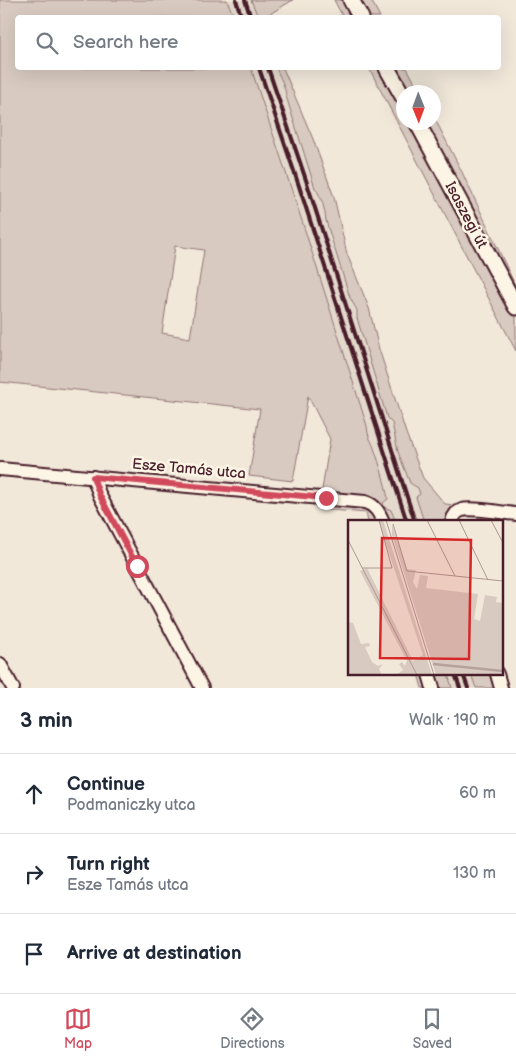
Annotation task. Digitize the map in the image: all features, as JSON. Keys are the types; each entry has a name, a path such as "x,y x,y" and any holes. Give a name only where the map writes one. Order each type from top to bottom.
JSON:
{"main road":[{"path":"351,0 358,15"},
{"path":"388,70 397,85"},
{"name":"Isaszegi út","path":"421,130 516,307"}],"street":[{"name":"Esze Tamás utca","path":"0,469 365,502 374,506 382,520"},
{"path":"93,477 100,496 202,688"},
{"path":"453,518 460,511 468,509 516,514"},
{"path":"0,664 13,688"}],"shaded area":[{"path":"0,0 227,0 233,15 15,15 15,70 252,70 380,467 388,499 383,503 384,507 391,510 395,520 368,520 366,513 319,509 330,439 308,396 293,481 249,476 260,409 0,382","holes":["175,246 204,250 190,338 162,333"]},
{"path":"227,0 251,0 257,15 233,15"},
{"path":"251,0 293,0 268,15 257,15"},
{"path":"334,0 371,0 379,15 342,15"},
{"path":"252,70 277,70 283,83 315,188 326,214 326,221 350,298 357,310 357,318 392,423 398,452 410,483 418,488 420,494 419,509 423,520 395,520 391,510 384,507 383,503 388,499 385,483 374,446 368,436 367,426"},
{"path":"277,70 284,70 313,139 334,197 347,254 369,308 379,349 406,433 423,478 445,504 455,505 457,520 423,520 416,497 420,494 418,488 410,483 398,452 392,423 387,418 357,318 357,310 350,298 326,221 323,204 315,188 285,88"},
{"path":"370,70 408,70 416,85 396,85 396,120"},
{"path":"401,130 441,130 516,287 516,351"},
{"path":"504,673 509,688 476,688 472,676 504,676"},
{"path":"419,676 449,676 452,688 422,688"},
{"path":"449,676 472,676 476,688 452,688"}],"railway":[{"path":"236,0 241,15"},
{"path":"245,0 250,15"},
{"path":"260,70 406,520"},
{"path":"269,70 307,183 414,520"},
{"path":"456,676 460,688"},
{"path":"464,676 468,688"}],"route":[{"path":"137,566 100,496 93,477 326,498"}]}
